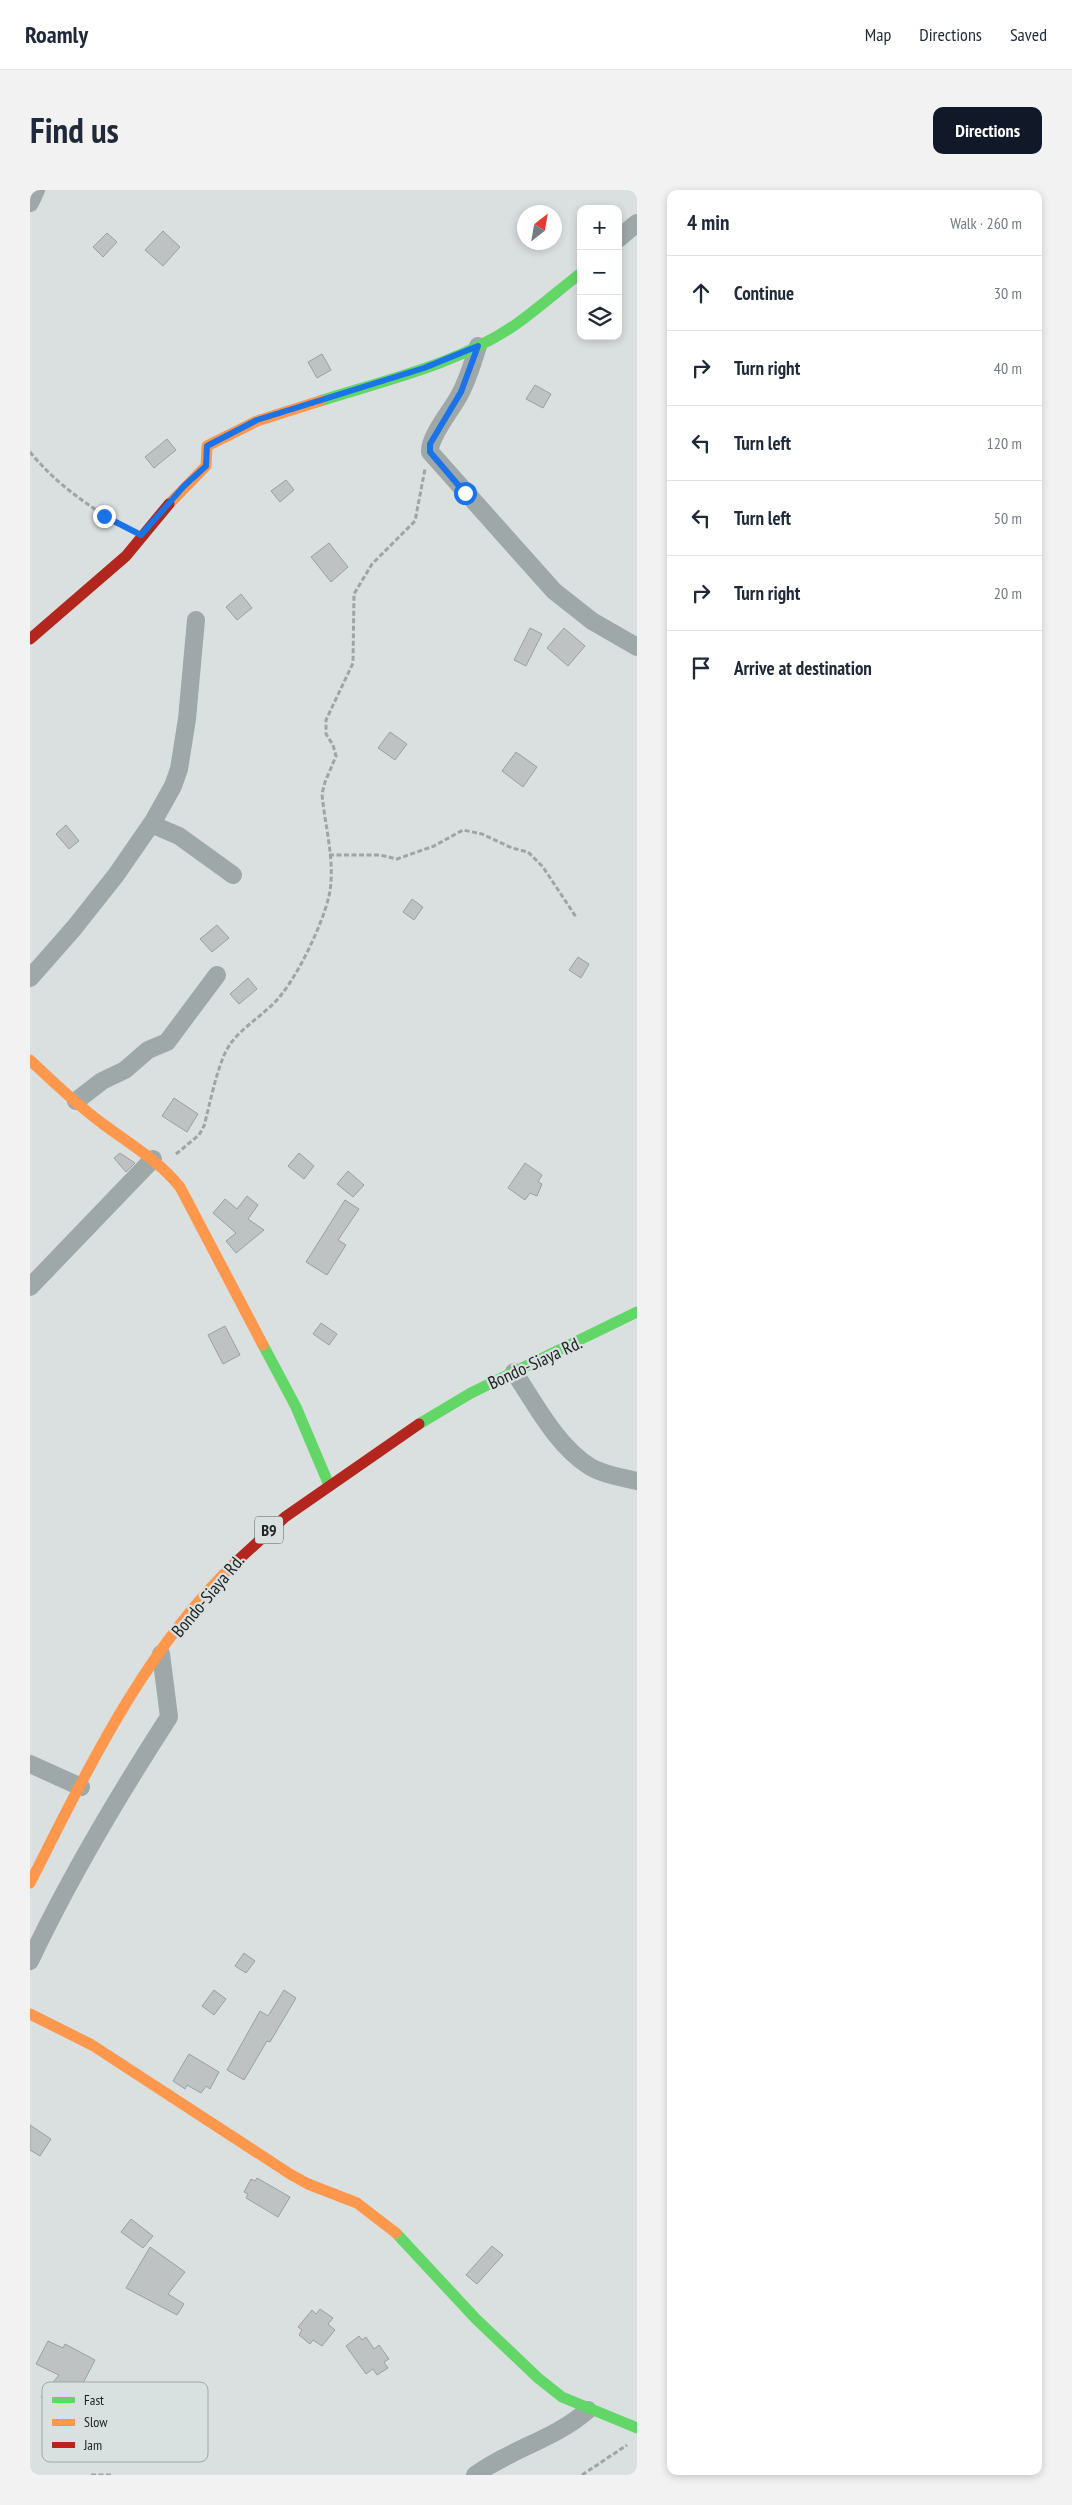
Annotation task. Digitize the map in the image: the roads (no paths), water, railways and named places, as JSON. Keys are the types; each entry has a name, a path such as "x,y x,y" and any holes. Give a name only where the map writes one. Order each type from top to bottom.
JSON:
{"main road":[{"path":"30,639 126,556 141,535 184,486 206,466 207,446 257,420 424,368 478,346 515,325 577,276"},
{"path":"30,1060 88,1113 171,1174 243,1304 296,1407 329,1485"},
{"name":"Bondo-Siaya Rd.","path":"30,1883 117,1722 161,1654 198,1605 264,1534 329,1485 428,1419 514,1372 637,1312"},
{"path":"30,2014 92,2045 290,2174 308,2184 357,2203 394,2231 476,2319 538,2378 562,2397 588,2410 637,2428"}],"street":[{"path":"30,203 36,190"},
{"path":"622,236 637,222"},
{"path":"478,346 461,392 430,444 430,452 554,591 592,620 637,647"},
{"path":"30,978 99,897 151,824 173,786 179,769 196,620"},
{"path":"151,824 179,836 233,874"},
{"path":"76,1101 102,1081 125,1070 148,1050 167,1042 217,975"},
{"path":"30,1287 157,1163"},
{"path":"514,1372 554,1430 577,1457 599,1471 637,1481"},
{"path":"30,1961 48,1923 107,1815 169,1717 161,1654"},
{"path":"30,1764 81,1787"},
{"path":"475,2475 505,2454 561,2430 588,2410"}]}
